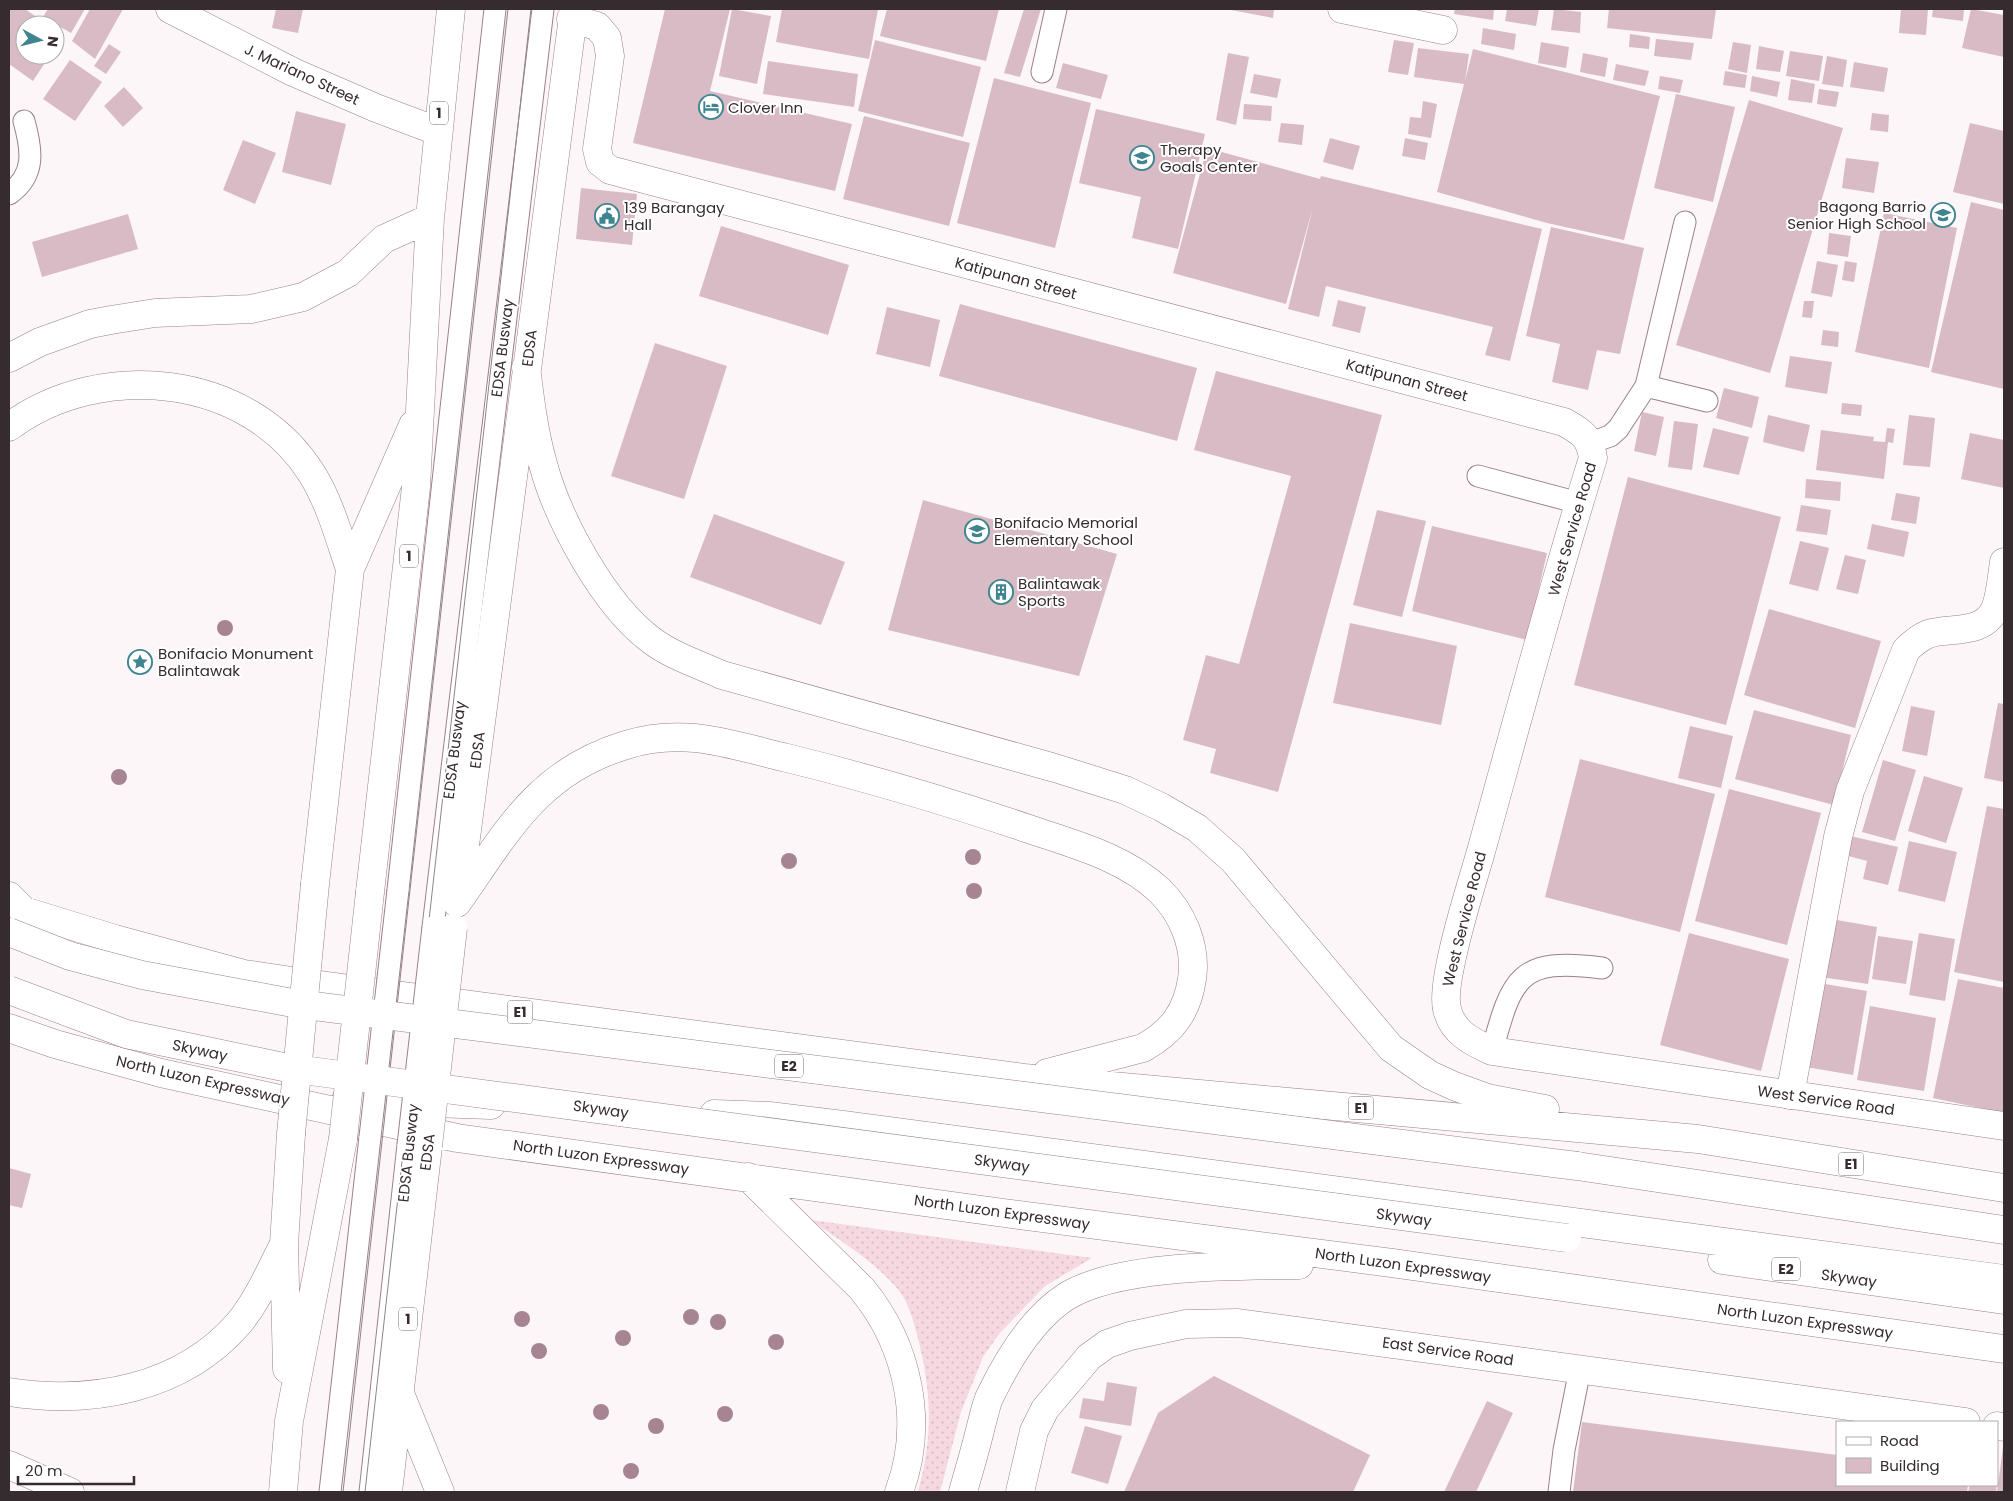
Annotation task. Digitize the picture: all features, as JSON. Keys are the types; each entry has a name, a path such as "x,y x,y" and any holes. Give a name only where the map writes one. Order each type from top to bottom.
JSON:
{"main road":[{"name":"J. Mariano Street","path":"170,9 293,72 376,108 437,131"},
{"name":"1","path":"430,218 437,131 451,9"},
{"path":"1342,9 1443,30"},
{"name":"EDSA","path":"388,1492 400,1393 418,1146 526,367 572,14"},
{"name":"Katipunan Street","path":"572,14 597,26 607,38 610,56 596,149 600,162 610,170 1564,422 1578,430 1590,443"},
{"path":"9,358 40,342 90,324 155,313 251,309 303,297 348,273 384,239 430,218 420,410 350,569 315,884 291,1134 284,1244 289,1421"},
{"path":"526,367 534,426 543,466 564,520 605,593 624,617 651,640 674,655 722,674 1055,768 1125,790 1161,807 1197,828 1233,860 1391,1048 1430,1074 1454,1086 1487,1098 1698,1139"},
{"path":"9,427 35,410 61,398 92,389 146,384 189,390 216,398 240,409 263,423 297,454 312,473 326,499 350,569"},
{"name":"1","path":"283,1492 289,1421 344,1139 416,487 420,410"},
{"name":"West Service Road","path":"1590,443 1593,458 1469,894 1445,991 1447,1010 1456,1030 1472,1042 1492,1051 2004,1126"},
{"path":"1790,1095 1838,838 1850,791 1906,650 1916,640 1929,634 1975,627 1987,619 1994,611 2004,562"},
{"path":"448,920 520,812 541,790 558,777 584,762 625,745 654,738 695,738 848,773 972,810 1075,845 1130,869 1158,889 1173,906 1186,930 1193,959 1190,990 1185,1007 1177,1023 1168,1032 1143,1048 1024,1078"},
{"name":"E1","path":"12,911 244,974 1024,1078 1698,1139 2004,1188"},
{"name":"E2","path":"12,911 70,956 142,975 298,1004 1577,1166 2004,1230"},
{"name":"Skyway","path":"9,990 126,1034 288,1068 1547,1236 2004,1300"},
{"name":"North Luzon Expressway","path":"9,1028 55,1044 161,1073 457,1138 1004,1213 1392,1263 2004,1349"},
{"path":"275,1097 769,1116 2004,1278"},
{"path":"748,1177 862,1289 875,1304 895,1342 909,1392 910,1413 907,1463 898,1492"},
{"path":"9,1392 61,1396 105,1393 140,1386 168,1377 193,1363 215,1346 239,1323 260,1292 284,1244"},
{"path":"963,1492 990,1395 1014,1353 1026,1337 1045,1314 1068,1296 1115,1278 1181,1270 1254,1266 1392,1263"},
{"name":"East Service Road","path":"1020,1492 1034,1431 1045,1409 1089,1357 1107,1344 1130,1336 1186,1324 1238,1323 1959,1421"},
{"path":"400,1393 440,1492"},
{"path":"9,1465 70,1492"}],"lane":[{"path":"330,1492 495,9"},
{"name":"EDSA Busway","path":"448,920 543,9"},
{"path":"1042,72 1056,9"},
{"path":"9,194 17,189 31,164 30,145 24,121"},
{"path":"1590,443 1610,436 1618,429 1646,386 1685,222"},
{"path":"1646,386 1707,401"},
{"path":"1478,476 1579,503"},
{"path":"1492,1051 1504,1005 1514,985 1529,973 1548,966 1583,965 1602,968"},
{"name":"EDSA Busway","path":"370,1492 418,1146"},
{"path":"1559,1492 1564,1450 1580,1369"}],"shaded area":[{"path":"811,1220 1092,1258 1045,1286 999,1334 983,1357 961,1412 940,1492 918,1492 923,1472 928,1433 928,1397 923,1358 906,1302 900,1292 880,1271"}],"building":[{"path":"9,9 25,9 34,15 15,15 15,65 43,65 33,81 9,64"},
{"path":"48,9 85,9 71,33 65,30 65,15 44,15"},
{"path":"90,9 123,9 95,59 72,41"},
{"path":"276,9 303,9 298,33 272,28"},
{"name":"Clover Inn","path":"665,9 730,9 710,91 852,124 835,191 633,143"},
{"path":"732,9 771,16 757,84 719,76"},
{"path":"782,9 878,9 869,59 776,42"},
{"path":"887,9 999,9 986,61 880,36"},
{"path":"1024,9 1041,9 1020,77 1004,73"},
{"path":"1226,9 1274,9 1273,18"},
{"path":"1455,9 1494,9 1493,20 1454,14"},
{"path":"1507,9 1539,9 1536,26 1505,21"},
{"path":"1554,9 1581,12 1580,33 1551,30"},
{"path":"1609,9 1716,9 1712,39 1607,28"},
{"path":"1901,9 1928,9 1926,35 1899,33"},
{"path":"1933,9 1964,9 1963,21 1932,17"},
{"path":"1971,9 2004,15 2004,57 1962,48"},
{"path":"1483,28 1516,34 1514,50 1481,44"},
{"path":"1630,34 1650,37 1649,49 1629,47"},
{"path":"1656,39 1694,43 1691,60 1654,56"},
{"path":"875,40 981,67 963,137 858,111"},
{"path":"1394,40 1414,43 1408,75 1388,72"},
{"path":"1541,42 1569,47 1566,68 1538,63"},
{"path":"1733,42 1751,45 1747,73 1728,69"},
{"path":"109,44 121,52 106,74 94,66"},
{"path":"1759,46 1784,51 1780,72 1756,69"},
{"path":"1418,48 1469,54 1465,81 1473,49 1660,96 1624,240 1547,223 1437,192 1464,84 1414,77"},
{"path":"1790,51 1823,56 1819,81 1786,76"},
{"path":"1228,53 1249,57 1236,125 1216,120"},
{"path":"1583,53 1608,58 1605,77 1580,72"},
{"path":"1827,56 1847,60 1843,87 1822,84"},
{"path":"70,60 102,82 75,121 43,99"},
{"path":"768,61 858,74 854,107 763,94"},
{"path":"1854,62 1888,68 1884,92 1850,87"},
{"path":"1063,63 1108,75 1101,99 1056,88"},
{"path":"1616,64 1649,71 1645,86 1613,80"},
{"path":"1725,71 1747,75 1745,88 1723,85"},
{"path":"1254,74 1281,79 1277,98 1250,93"},
{"path":"1660,76 1683,80 1680,93 1658,89"},
{"path":"1752,76 1780,82 1777,97 1750,91"},
{"path":"994,78 1091,103 1055,248 957,223"},
{"path":"1791,79 1815,84 1812,103 1788,100"},
{"path":"124,87 143,108 123,127 104,106"},
{"path":"1819,89 1839,92 1836,107 1817,104"},
{"path":"1676,94 1735,107 1713,202 1654,188"},
{"path":"1749,100 1843,128 1770,373 1676,345"},
{"path":"1423,101 1437,104 1431,138 1408,134 1410,117 1421,118"},
{"path":"1244,104 1272,106 1271,121 1243,119"},
{"name":"Therapy Goals Center","path":"1096,109 1205,134 1178,249 1132,238 1141,197 1079,183"},
{"path":"296,111 346,124 331,185 282,172"},
{"path":"1872,113 1889,115 1888,132 1870,130"},
{"path":"864,116 970,143 949,226 843,199"},
{"path":"1281,123 1304,125 1302,145 1278,142"},
{"path":"1970,123 2004,131 2004,204 1953,192"},
{"path":"1330,138 1360,146 1353,170 1323,162"},
{"path":"1405,138 1428,143 1425,160 1402,156"},
{"path":"243,140 276,153 255,204 223,190"},
{"path":"1207,148 1320,179 1321,176 1542,229 1510,361 1485,355 1493,327 1326,286 1319,317 1288,309 1313,207 1286,304 1173,273"},
{"path":"1846,158 1879,162 1874,193 1842,188"},
{"name":"139 Barangay Hall","path":"581,188 637,194 632,245 576,239"},
{"path":"1971,202 2004,210 2004,389 1931,372"},
{"path":"1884,213 1957,228 1929,368 1855,352"},
{"path":"128,214 138,249 42,277 32,242"},
{"path":"721,226 849,265 828,335 699,296"},
{"path":"1551,227 1644,248 1620,354 1597,350 1588,390 1552,382 1560,344 1526,336"},
{"path":"1829,233 1851,236 1848,257 1827,254"},
{"path":"1817,261 1838,265 1832,297 1811,293"},
{"path":"1845,261 1857,263 1854,282 1842,280"},
{"path":"1338,300 1366,307 1360,333 1332,326"},
{"path":"1804,301 1814,301 1812,318 1802,317"},
{"path":"960,304 1197,368 1177,441 939,376"},
{"path":"887,307 940,320 930,367 876,354"},
{"path":"1823,330 1839,332 1838,347 1821,345"},
{"path":"655,343 727,366 684,499 611,476"},
{"path":"1790,356 1832,362 1827,394 1785,387"},
{"path":"1216,371 1382,415 1278,792 1210,773 1216,749 1183,740 1206,655 1239,664 1291,476 1194,450"},
{"path":"1724,388 1759,397 1752,428 1716,418"},
{"path":"1842,403 1862,405 1861,416 1841,414"},
{"path":"1642,412 1664,417 1656,456 1634,451"},
{"path":"1768,415 1810,425 1804,452 1763,442"},
{"path":"1909,415 1935,418 1930,467 1903,465"},
{"path":"1674,421 1698,424 1692,470 1668,467"},
{"path":"1713,428 1749,437 1739,475 1703,467"},
{"path":"1887,428 1895,429 1893,443 1888,442 1884,479 1816,470 1821,430 1874,437 1873,441 1885,442"},
{"path":"1970,433 2004,440 2004,488 1961,479"},
{"path":"1628,477 1781,517 1726,725 1574,685"},
{"path":"1806,479 1841,482 1840,501 1805,498"},
{"path":"1896,493 1920,497 1916,524 1891,520"},
{"name":"Balintawak Sports","path":"923,500 1117,554 1079,676 888,630"},
{"path":"1801,505 1831,510 1827,535 1796,531"},
{"path":"1377,510 1426,521 1402,617 1353,605"},
{"path":"714,514 845,562 821,625 690,577"},
{"path":"1872,524 1909,532 1904,557 1867,549"},
{"path":"1432,526 1547,553 1527,640 1412,611"},
{"path":"1800,541 1829,548 1818,591 1789,584"},
{"path":"1845,555 1866,560 1858,594 1836,589"},
{"path":"1769,609 1881,641 1855,728 1744,695"},
{"path":"1350,623 1457,646 1441,725 1333,703"},
{"path":"1998,703 2004,704 2004,782 1984,778"},
{"path":"1911,706 1935,711 1927,756 1902,751"},
{"path":"1754,710 1851,735 1834,805 1735,779"},
{"path":"1690,726 1733,736 1721,788 1678,778"},
{"path":"1580,759 1715,794 1680,932 1545,897"},
{"path":"1883,760 1916,770 1895,841 1862,832"},
{"path":"1924,776 1963,788 1946,843 1908,831"},
{"path":"1729,789 1821,813 1787,945 1695,921"},
{"path":"1987,806 2004,809 2004,982 1954,972"},
{"path":"1846,835 1898,847 1888,885 1863,879 1867,861 1841,854"},
{"path":"1909,841 1957,852 1945,902 1898,891"},
{"path":"1831,919 1877,927 1868,984 1821,977"},
{"path":"1689,933 1789,959 1761,1071 1660,1045"},
{"path":"1919,933 1955,939 1945,1001 1909,995"},
{"path":"1878,936 1913,941 1906,984 1872,979"},
{"path":"1958,979 2004,988 2004,1113 1933,1098"},
{"path":"1819,983 1867,991 1853,1075 1806,1067"},
{"path":"1870,1006 1936,1018 1924,1091 1857,1080"},
{"path":"9,1168 31,1174 22,1208 9,1205"},
{"path":"1214,1376 1370,1455 1353,1492 1124,1492 1158,1413"},
{"path":"1107,1382 1137,1387 1131,1426 1079,1418 1083,1398 1104,1401"},
{"path":"1487,1401 1513,1413 1476,1492 1444,1492"},
{"path":"1582,1422 1836,1455 1836,1486 1968,1486 1967,1492 1573,1492"},
{"path":"1085,1426 1122,1436 1108,1484 1071,1473"},
{"path":"2003,1447 2004,1492 1997,1492"},
{"path":"1970,1486 1997,1486 1996,1492 1968,1492"}],"tram line":[{"path":"343,1492 508,9"},
{"path":"365,1492 531,9"}],"place":[{"name":"Clover Inn","path":"711,107"},
{"name":"Therapy Goals Center","path":"1142,158"},
{"name":"Bagong Barrio Senior High School","path":"1943,215"},
{"name":"139 Barangay Hall","path":"607,216"},
{"name":"Bonifacio Memorial Elementary School","path":"977,531"},
{"name":"Balintawak Sports","path":"1001,592"},
{"name":"Bonifacio Monument Balintawak","path":"140,662"}]}
